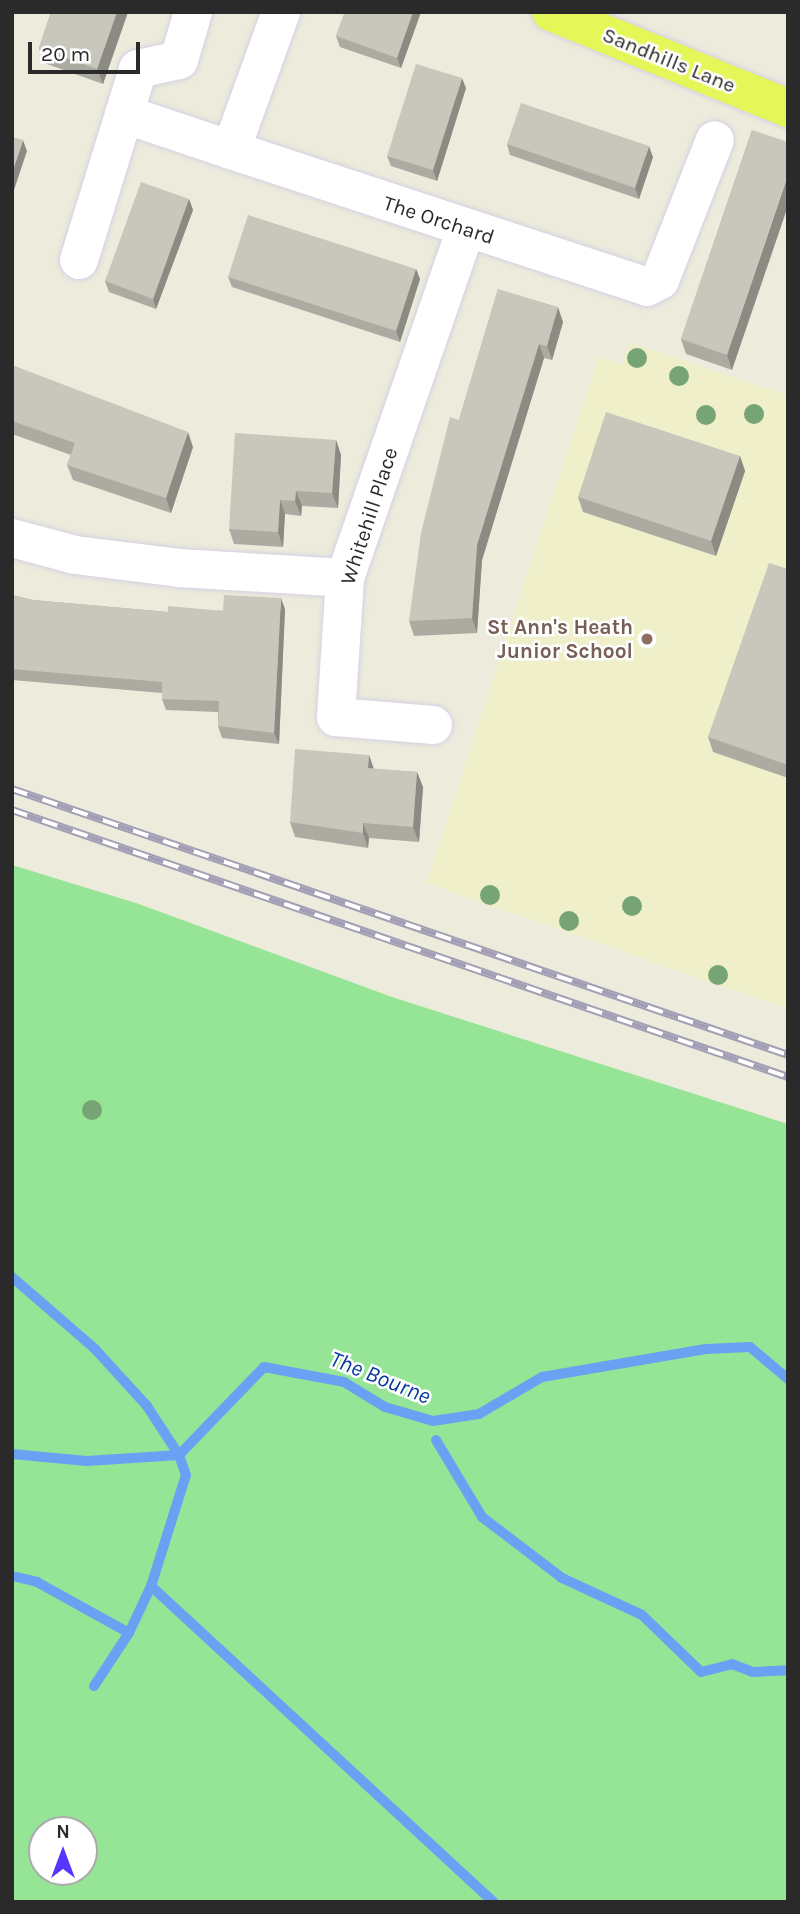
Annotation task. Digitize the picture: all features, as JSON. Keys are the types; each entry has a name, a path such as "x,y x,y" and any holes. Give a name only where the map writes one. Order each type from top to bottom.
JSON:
{"main road":[{"name":"Sandhills Lane","path":"570,16 788,108"}],"street":[{"path":"79,260 138,69 179,60 194,12"},
{"path":"231,150 281,12"},
{"name":"The Orchard","path":"124,114 647,287 660,281 715,140"},
{"name":"Whitehill Place","path":"433,725 336,717 345,578 466,229"},
{"path":"12,538 75,555 179,568 345,578"}],"shaded area":[{"name":"St Ann's Heath Junior School","path":"630,343 785,395 788,388 788,1009 426,883 599,357 622,365"}],"green space":[{"path":"12,865 136,903 392,997 788,1124 788,1902 12,1902"}],"building":[{"path":"51,12 117,12 97,69 39,48"},
{"path":"345,12 413,12 397,58 336,36"},
{"path":"416,64 462,78 433,170 387,156"},
{"path":"521,103 649,146 635,188 507,144"},
{"path":"752,130 788,142 788,175 727,355 681,339"},
{"path":"12,137 23,140 12,173"},
{"path":"141,182 189,199 153,299 105,281"},
{"path":"248,215 416,269 396,331 228,277"},
{"path":"498,289 558,307 547,346 539,344 477,545 472,618 409,621 421,533 450,417 459,420"},
{"path":"12,365 188,432 166,498 67,465 75,443 12,421"},
{"path":"606,412 740,456 711,541 578,497"},
{"path":"235,433 336,440 332,493 296,491 295,501 280,500 278,532 229,529"},
{"path":"769,563 788,569 788,765 708,737"},
{"path":"12,595 33,600 168,612 168,606 223,611 224,595 281,598 274,733 218,726 219,701 162,699 162,682 12,669"},
{"path":"295,749 369,755 368,768 417,772 413,827 363,823 363,833 290,822"}],"waterway":[{"name":"The Bourne","path":"12,1277 95,1349 147,1406 179,1455 264,1367 344,1382 385,1407 433,1421 479,1414 542,1377 706,1349 750,1347 788,1379"},
{"path":"436,1440 482,1517 562,1578 642,1615 701,1672 732,1664 753,1672 788,1670"},
{"name":"The Bourne","path":"12,1454 87,1461 179,1455 186,1475 151,1586 494,1902"},
{"path":"12,1576 37,1582 129,1633 151,1586"},
{"path":"94,1686 129,1633"}],"railway":[{"path":"12,789 788,1055"},
{"path":"12,810 788,1077"}],"place":[{"name":"St Ann's Heath Junior School","path":"647,639"}]}
